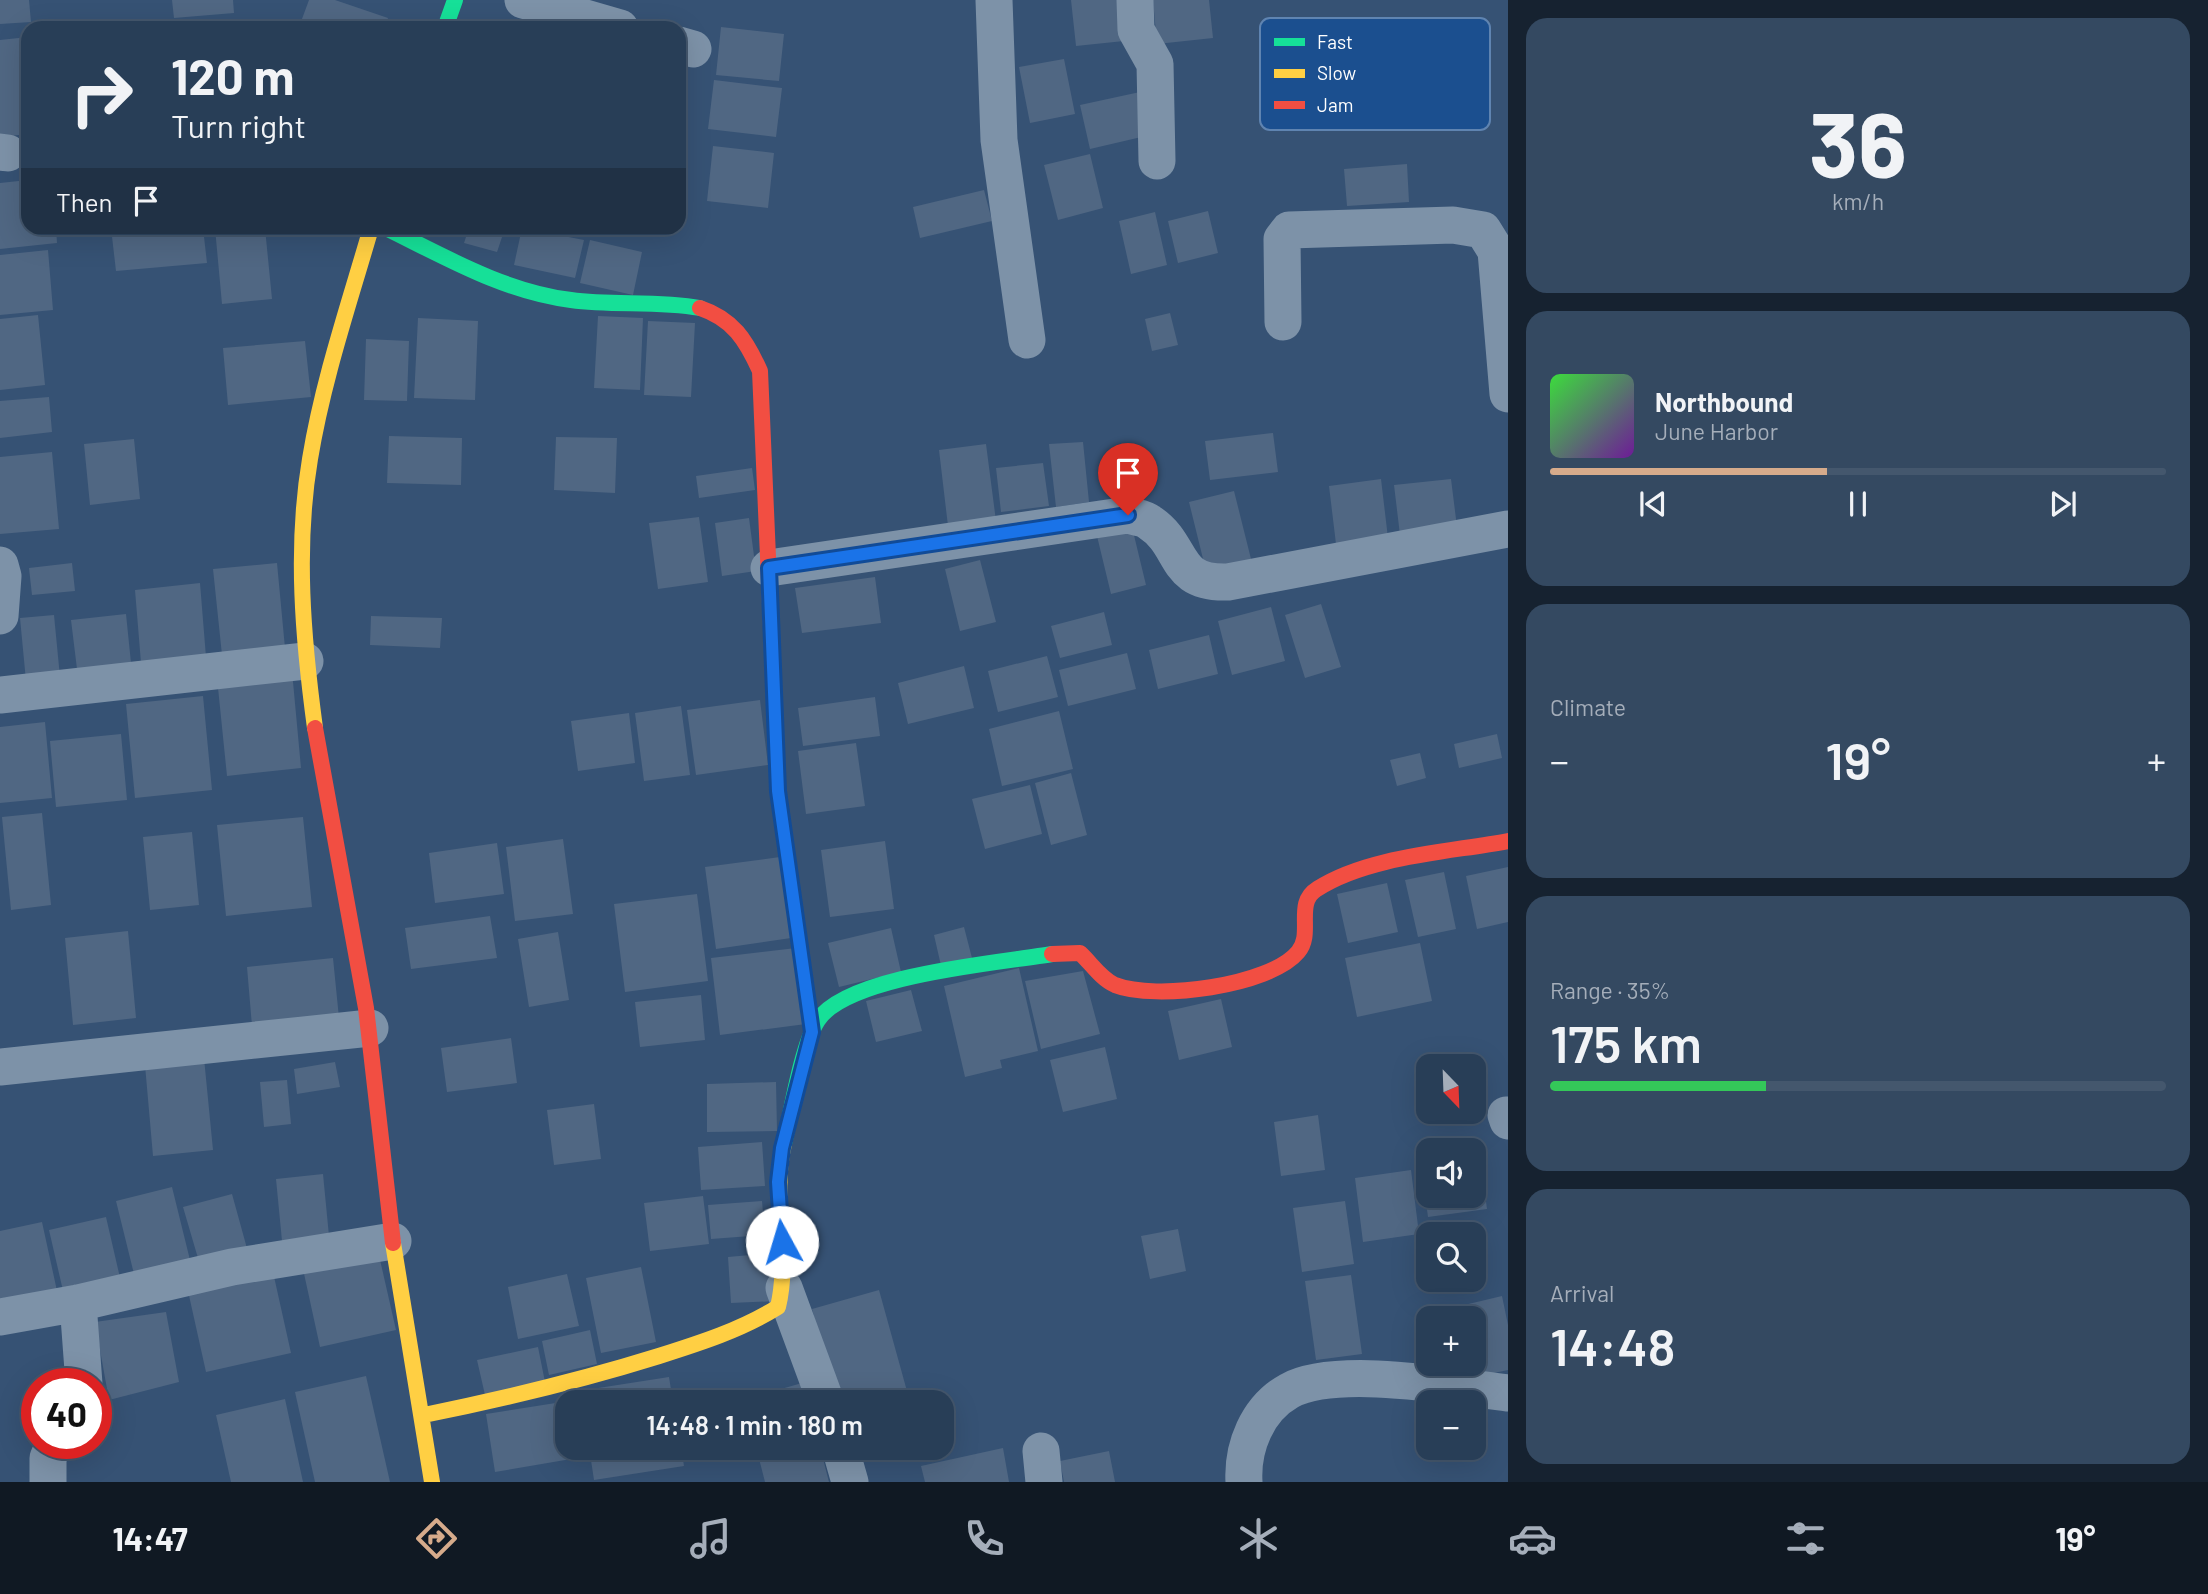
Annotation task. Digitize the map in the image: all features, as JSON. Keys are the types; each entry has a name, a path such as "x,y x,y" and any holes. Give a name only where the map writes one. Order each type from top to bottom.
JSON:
{"street":[{"path":"448,21 455,0"},
{"path":"523,0 596,21"},
{"path":"994,0 999,140 1027,340"},
{"path":"1135,0 1136,30 1155,64 1157,162"},
{"path":"1283,322 1282,239 1289,230 1453,225 1483,230 1496,251 1505,310 1508,394"},
{"path":"369,235 313,439 305,494 302,627 312,712 370,1028 393,1241 424,1415 432,1482"},
{"path":"401,235 494,279 535,293 569,301 677,305 715,313 737,327 760,371 778,791 812,1032"},
{"path":"769,568 1128,515 1148,521 1164,536 1182,566 1194,577 1209,583 1228,582 1508,529"},
{"path":"0,565 3,576 0,616"},
{"path":"0,695 306,661"},
{"path":"424,1415 528,1394 682,1348 763,1318 778,1307 784,1288 786,1261 779,1223 778,1182 782,1148 812,1032 822,1014 858,990 909,978 1054,954 1080,953 1116,986 1138,989 1198,988 1251,977 1283,965 1301,950 1306,903 1314,890 1357,873 1508,841"},
{"path":"0,1067 370,1028"},
{"path":"0,1317 78,1303 232,1267 393,1241"},
{"path":"784,1288 804,1334 822,1390"},
{"path":"78,1303 84,1368"},
{"path":"1244,1482 1243,1464 1255,1423 1290,1391 1321,1382 1363,1378 1508,1393"},
{"path":"48,1459 48,1482"},
{"path":"844,1460 850,1482"}],"building":[{"path":"0,0 29,0 31,21 0,24"},
{"path":"172,0 233,0 234,13 174,18"},
{"path":"309,0 335,0 388,18 387,21 301,21"},
{"path":"1071,0 1120,0 1124,41 1076,46"},
{"path":"1153,0 1209,0 1213,38 1157,44"},
{"path":"721,27 784,34 779,81 716,75"},
{"path":"21,38 21,135 0,137 0,40"},
{"path":"1064,59 1075,114 1030,123 1019,67"},
{"path":"714,80 782,88 776,137 708,129"},
{"path":"1140,92 1150,135 1090,149 1080,105"},
{"path":"713,146 774,153 768,208 707,201"},
{"path":"1090,154 1103,208 1058,220 1044,165"},
{"path":"1407,164 1409,202 1347,206 1344,169"},
{"path":"21,181 21,235 56,235 57,243 0,249 0,183"},
{"path":"984,190 992,221 920,238 913,207"},
{"path":"1208,211 1218,253 1178,263 1168,221"},
{"path":"1155,212 1167,265 1131,274 1119,221"},
{"path":"112,235 204,235 207,263 116,271"},
{"path":"216,235 266,235 272,299 222,304"},
{"path":"467,235 503,235 497,252 464,243"},
{"path":"520,235 558,235 584,240 575,278 514,265"},
{"path":"590,240 642,252 633,295 580,283"},
{"path":"48,250 53,310 0,315 0,255"},
{"path":"1170,313 1178,345 1152,351 1145,319"},
{"path":"38,315 45,385 0,390 0,319"},
{"path":"598,316 643,318 640,390 594,388"},
{"path":"418,318 478,321 475,400 414,398"},
{"path":"648,321 695,323 691,397 644,395"},
{"path":"366,339 409,341 407,401 364,400"},
{"path":"305,341 311,397 228,405 223,348"},
{"path":"49,397 52,432 0,438 0,401"},
{"path":"1273,433 1278,472 1210,480 1205,441"},
{"path":"389,436 462,438 461,485 387,483"},
{"path":"556,437 617,438 615,493 554,490"},
{"path":"134,439 140,499 90,505 84,444"},
{"path":"1083,442 1089,502 1056,507 1049,444"},
{"path":"986,444 996,521 948,526 939,450"},
{"path":"52,452 59,529 0,534 0,457"},
{"path":"1043,463 1049,506 1001,512 996,468"},
{"path":"752,468 755,490 699,498 696,476"},
{"path":"1381,479 1388,538 1336,544 1329,486"},
{"path":"1451,479 1457,527 1400,535 1394,485"},
{"path":"1234,491 1252,563 1207,575 1189,502"},
{"path":"699,517 708,582 658,589 649,523"},
{"path":"749,518 756,571 722,576 715,523"},
{"path":"1132,527 1146,585 1111,594 1097,536"},
{"path":"980,560 996,622 960,631 945,569"},
{"path":"72,563 75,591 32,595 29,568"},
{"path":"277,563 285,648 222,655 213,569"},
{"path":"875,577 881,623 802,633 795,588"},
{"path":"200,583 206,657 141,663 135,590"},
{"path":"1321,604 1341,667 1305,678 1285,615"},
{"path":"1271,607 1285,661 1232,675 1218,621"},
{"path":"1104,612 1112,645 1060,658 1051,626"},
{"path":"126,614 131,663 77,669 71,620"},
{"path":"54,615 60,677 26,681 20,618"},
{"path":"371,616 442,618 440,648 370,645"},
{"path":"1209,635 1218,674 1158,689 1149,650"},
{"path":"1127,653 1136,689 1068,706 1059,670"},
{"path":"1047,656 1058,697 998,712 988,671"},
{"path":"964,666 974,708 908,724 898,683"},
{"path":"292,671 301,768 227,776 217,678"},
{"path":"203,696 212,790 135,798 126,704"},
{"path":"875,697 880,736 803,746 798,708"},
{"path":"760,700 768,765 696,775 687,710"},
{"path":"681,706 690,775 644,781 635,713"},
{"path":"1059,711 1073,769 1002,786 989,729"},
{"path":"629,713 635,763 578,771 571,721"},
{"path":"45,722 52,798 0,803 0,727"},
{"path":"121,734 127,800 56,807 50,741"},
{"path":"1497,734 1502,758 1459,768 1454,744"},
{"path":"856,743 865,806 806,814 798,751"},
{"path":"1420,753 1426,778 1397,786 1390,760"},
{"path":"1071,773 1087,835 1051,845 1035,783"},
{"path":"1030,785 1042,834 985,849 972,799"},
{"path":"42,813 51,905 11,910 2,817"},
{"path":"303,817 312,907 226,916 217,825"},
{"path":"192,832 199,905 150,910 143,837"},
{"path":"563,839 573,914 515,921 506,847"},
{"path":"885,841 894,909 830,917 821,850"},
{"path":"497,843 504,894 435,903 429,853"},
{"path":"780,857 791,938 716,949 705,867"},
{"path":"1508,867 1508,922 1477,929 1466,876"},
{"path":"1444,872 1456,929 1418,937 1405,880"},
{"path":"1387,883 1398,932 1348,943 1337,894"},
{"path":"697,894 708,981 625,992 614,904"},
{"path":"490,916 497,958 411,969 405,928"},
{"path":"964,927 973,962 942,970 934,935"},
{"path":"891,928 901,972 839,987 828,943"},
{"path":"128,931 136,1018 73,1025 65,938"},
{"path":"558,932 569,1000 529,1007 518,939"},
{"path":"1420,943 1432,1001 1357,1017 1345,958"},
{"path":"796,948 806,1024 720,1035 711,958"},
{"path":"333,958 339,1018 252,1026 247,967"},
{"path":"1019,968 1038,1051 1000,1060 1002,1068 965,1077 944,986"},
{"path":"1083,971 1100,1034 1041,1049 1025,981"},
{"path":"911,990 922,1031 876,1042 866,1001"},
{"path":"701,995 705,1040 640,1047 635,1002"},
{"path":"1221,999 1232,1047 1179,1060 1168,1011"},
{"path":"511,1038 517,1083 447,1092 441,1048"},
{"path":"1105,1047 1117,1099 1063,1112 1050,1060"},
{"path":"204,1058 213,1150 153,1156 145,1065"},
{"path":"335,1062 340,1087 297,1094 294,1069"},
{"path":"287,1080 291,1124 264,1127 260,1082"},
{"path":"776,1082 777,1131 707,1132 707,1084"},
{"path":"594,1104 601,1159 554,1165 547,1110"},
{"path":"1318,1115 1325,1170 1281,1176 1274,1122"},
{"path":"762,1142 765,1186 701,1190 698,1147"},
{"path":"1411,1170 1418,1222 1416,1234 1363,1242 1355,1178"},
{"path":"323,1174 329,1236 282,1241 276,1179"},
{"path":"172,1187 190,1260 134,1274 116,1201"},
{"path":"232,1194 248,1252 200,1265 183,1207"},
{"path":"703,1196 709,1244 650,1251 644,1203"},
{"path":"762,1201 765,1235 711,1239 708,1205"},
{"path":"1345,1201 1354,1264 1302,1272 1293,1208"},
{"path":"1486,1202 1487,1209 1428,1217 1427,1208 1486,1208"},
{"path":"106,1217 121,1282 64,1295 49,1230"},
{"path":"42,1222 59,1300 0,1313 0,1231"},
{"path":"1178,1229 1186,1271 1150,1279 1141,1236"},
{"path":"378,1251 396,1330 320,1347 303,1269"},
{"path":"774,1253 777,1301 731,1303 728,1257"},
{"path":"641,1267 656,1342 601,1353 586,1278"},
{"path":"273,1272 291,1353 206,1372 188,1291"},
{"path":"567,1274 579,1326 518,1339 508,1287"},
{"path":"1351,1275 1362,1354 1316,1360 1305,1281"},
{"path":"879,1290 907,1390 834,1390 812,1309"},
{"path":"1502,1296 1508,1325 1508,1370 1486,1375 1486,1306 1460,1306"},
{"path":"166,1312 179,1382 112,1399 112,1368 103,1368 95,1322"},
{"path":"590,1330 597,1364 549,1375 542,1341"},
{"path":"538,1347 545,1382 485,1395 477,1360"},
{"path":"366,1376 390,1482 315,1482 295,1392"},
{"path":"669,1377 671,1390 585,1390"},
{"path":"802,1383 804,1390 778,1390"},
{"path":"285,1399 303,1482 231,1482 216,1415"},
{"path":"555,1403 555,1460 565,1460 495,1472 486,1414"},
{"path":"1003,1448 1009,1482 925,1482 921,1466"},
{"path":"1109,1451 1115,1482 1064,1482 1060,1461"},
{"path":"591,1460 683,1460 684,1466 594,1480"},
{"path":"759,1460 823,1460 829,1482 765,1482"}],"traffic: fast":[{"path":"448,21 455,0"},
{"path":"400,235 476,272 547,296 587,302 668,304 700,308"},
{"path":"784,1144 812,1031 818,1020 834,1005 860,992 891,982 963,967 1052,954"}],"traffic: slow":[{"path":"315,728 302,594 305,492 322,400 369,235"},
{"path":"773,673 778,791 812,1032"},
{"path":"424,1415 542,1388 659,1356 735,1329 778,1307 783,1266 779,1185 784,1144"},
{"path":"393,1243 432,1482"}],"traffic: jam":[{"path":"700,308 721,318 737,332 760,371 773,673"},
{"path":"315,728 366,1008 393,1243"},
{"path":"1052,954 1080,953 1110,982 1133,990 1183,991 1238,982 1284,964 1298,952 1304,937 1305,910 1310,895 1337,878 1385,862 1508,841"}],"route":[{"path":"782,1242 778,1182 782,1148 812,1032 778,791 769,568 1128,515"}]}
